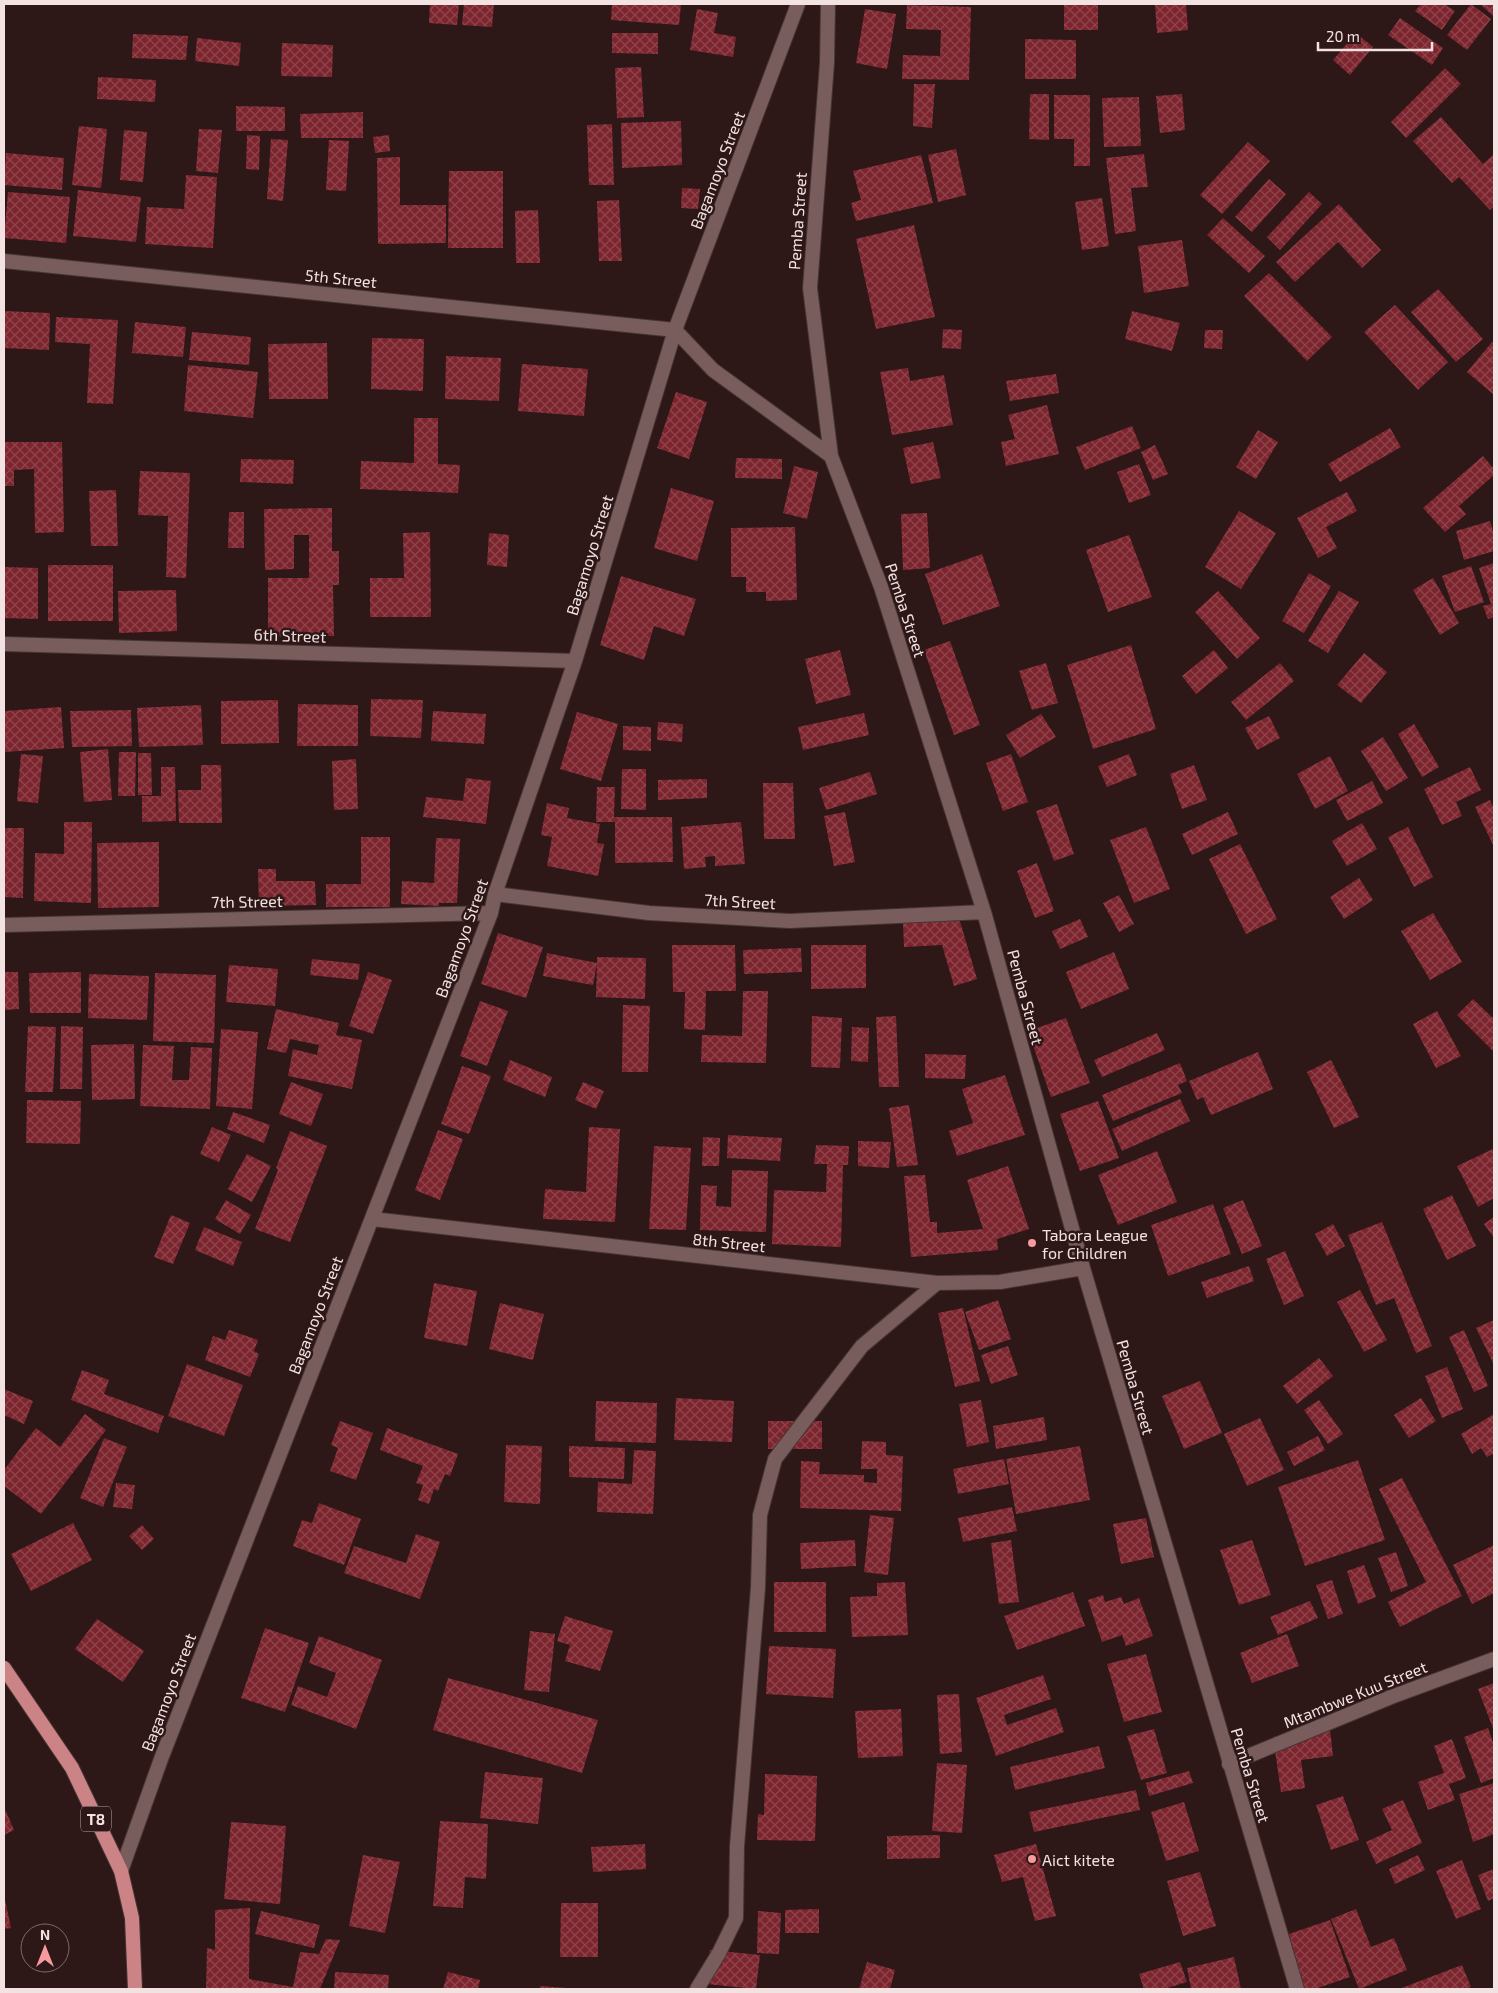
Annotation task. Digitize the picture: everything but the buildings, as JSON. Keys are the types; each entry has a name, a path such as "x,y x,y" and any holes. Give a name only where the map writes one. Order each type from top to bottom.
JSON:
{"highway":[{"name":"T8","path":"4,1668 72,1768 121,1871 132,1918 136,1982 134,1989"}],"street":[{"name":"Bagamoyo Street","path":"121,1871 160,1759 491,913 495,894 575,661 675,330 798,4"},
{"name":"Pemba Street","path":"828,4 827,63 810,288 831,456 881,587 984,912 1083,1268 1297,1989"},
{"name":"5th Street","path":"4,261 675,330"},
{"path":"675,330 713,370 831,456"},
{"name":"6th Street","path":"4,644 575,661"},
{"name":"7th Street","path":"495,894 649,913 790,921 984,912"},
{"name":"7th Street","path":"4,925 491,913"},
{"name":"8th Street","path":"372,1219 937,1283 1000,1282 1083,1268"},
{"path":"697,1989 719,1953 736,1918 738,1846 758,1588 760,1515 775,1459 862,1346 937,1283"},
{"name":"Mtambwe Kuu Street","path":"1229,1764 1391,1696 1494,1659"}],"place":[{"name":"Tabora League for Children","path":"1032,1243"},
{"name":"Aict kitete","path":"1032,1859"}]}
